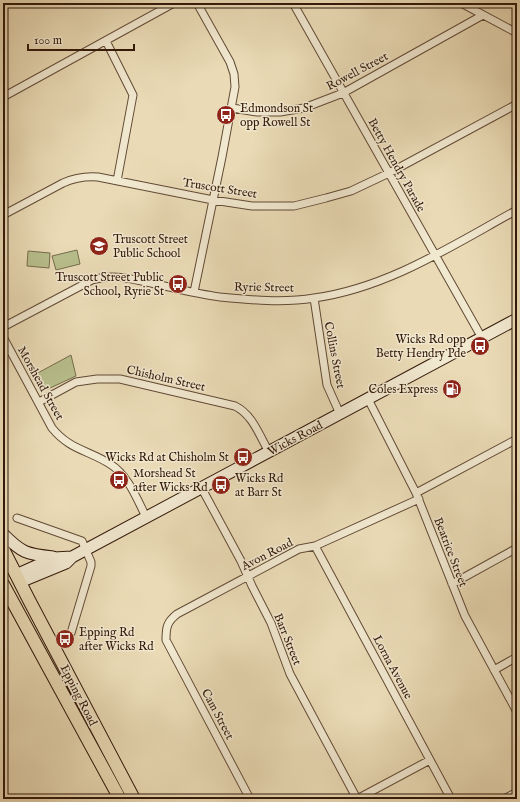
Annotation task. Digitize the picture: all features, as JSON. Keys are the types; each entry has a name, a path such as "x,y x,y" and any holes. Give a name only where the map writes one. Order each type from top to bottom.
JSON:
{"main road":[{"name":"Wicks Road","path":"18,579 66,563 72,557 201,487 517,319"},
{"path":"3,534 18,548 25,552 37,556 54,558"},
{"name":"Epping Road","path":"3,549 134,799"},
{"name":"Wicks Road","path":"4,586 54,558 72,557"},
{"name":"Epping Road","path":"4,586 120,799"},
{"path":"102,739 143,799"}],"street":[{"path":"3,97 174,3"},
{"path":"194,292 235,87 232,68 197,3"},
{"name":"Betty Hendry Parade","path":"293,3 482,338"},
{"path":"461,3 517,33"},
{"name":"Rowell Street","path":"232,108 257,112 280,112 304,108 343,93 483,15"},
{"path":"106,41 132,95 118,181"},
{"name":"Truscott Street","path":"3,215 71,180 86,176 252,206 294,206 351,191 517,104"},
{"name":"Ryrie Street","path":"4,324 92,280 102,277 120,277 218,297 244,299 267,300 314,298 352,290 384,279 434,255 517,210"},
{"name":"Collins Street","path":"314,298 327,385 340,414"},
{"path":"3,336 6,330 4,324"},
{"name":"Morshead Street","path":"3,336 52,428 70,445 110,464 120,473 128,483 146,517"},
{"name":"Chisholm Street","path":"39,402 76,382 97,379 120,379 235,406 249,416 269,452"},
{"name":"Beatrice Street","path":"368,399 418,496 465,616 517,712"},
{"name":"Avon Road","path":"166,640 166,630 170,620 177,614 299,549 315,546 418,496 517,439"},
{"name":"Barr Street","path":"201,487 248,576 271,624 290,674 357,799"},
{"path":"17,518 82,541 91,562 91,566 71,633"},
{"name":"Lorna Avenue","path":"315,546 451,799"},
{"path":"452,584 517,548"},
{"name":"Cam Street","path":"166,640 250,799"},
{"path":"494,670 517,657"},
{"path":"357,799 430,760"},
{"path":"504,799 517,792"}],"green space":[{"path":"77,250 80,264 56,270 52,256"},
{"path":"28,251 50,253 49,268 27,266"},
{"path":"71,355 76,376 48,389 42,389 34,375"}],"place":[{"name":"Edmondson St opp Rowell St","path":"226,115"},
{"name":"Truscott Street Public School","path":"99,246"},
{"name":"Truscott Street Public School, Ryrie St","path":"178,284"},
{"name":"Wicks Rd opp Betty Hendry Pde","path":"480,346"},
{"name":"Coles Express","path":"452,389"},
{"name":"Wicks Rd at Chisholm St","path":"243,457"},
{"name":"Morshead St after Wicks Rd","path":"119,480"},
{"name":"Wicks Rd at Barr St","path":"221,485"},
{"name":"Epping Rd after Wicks Rd","path":"65,639"}]}
